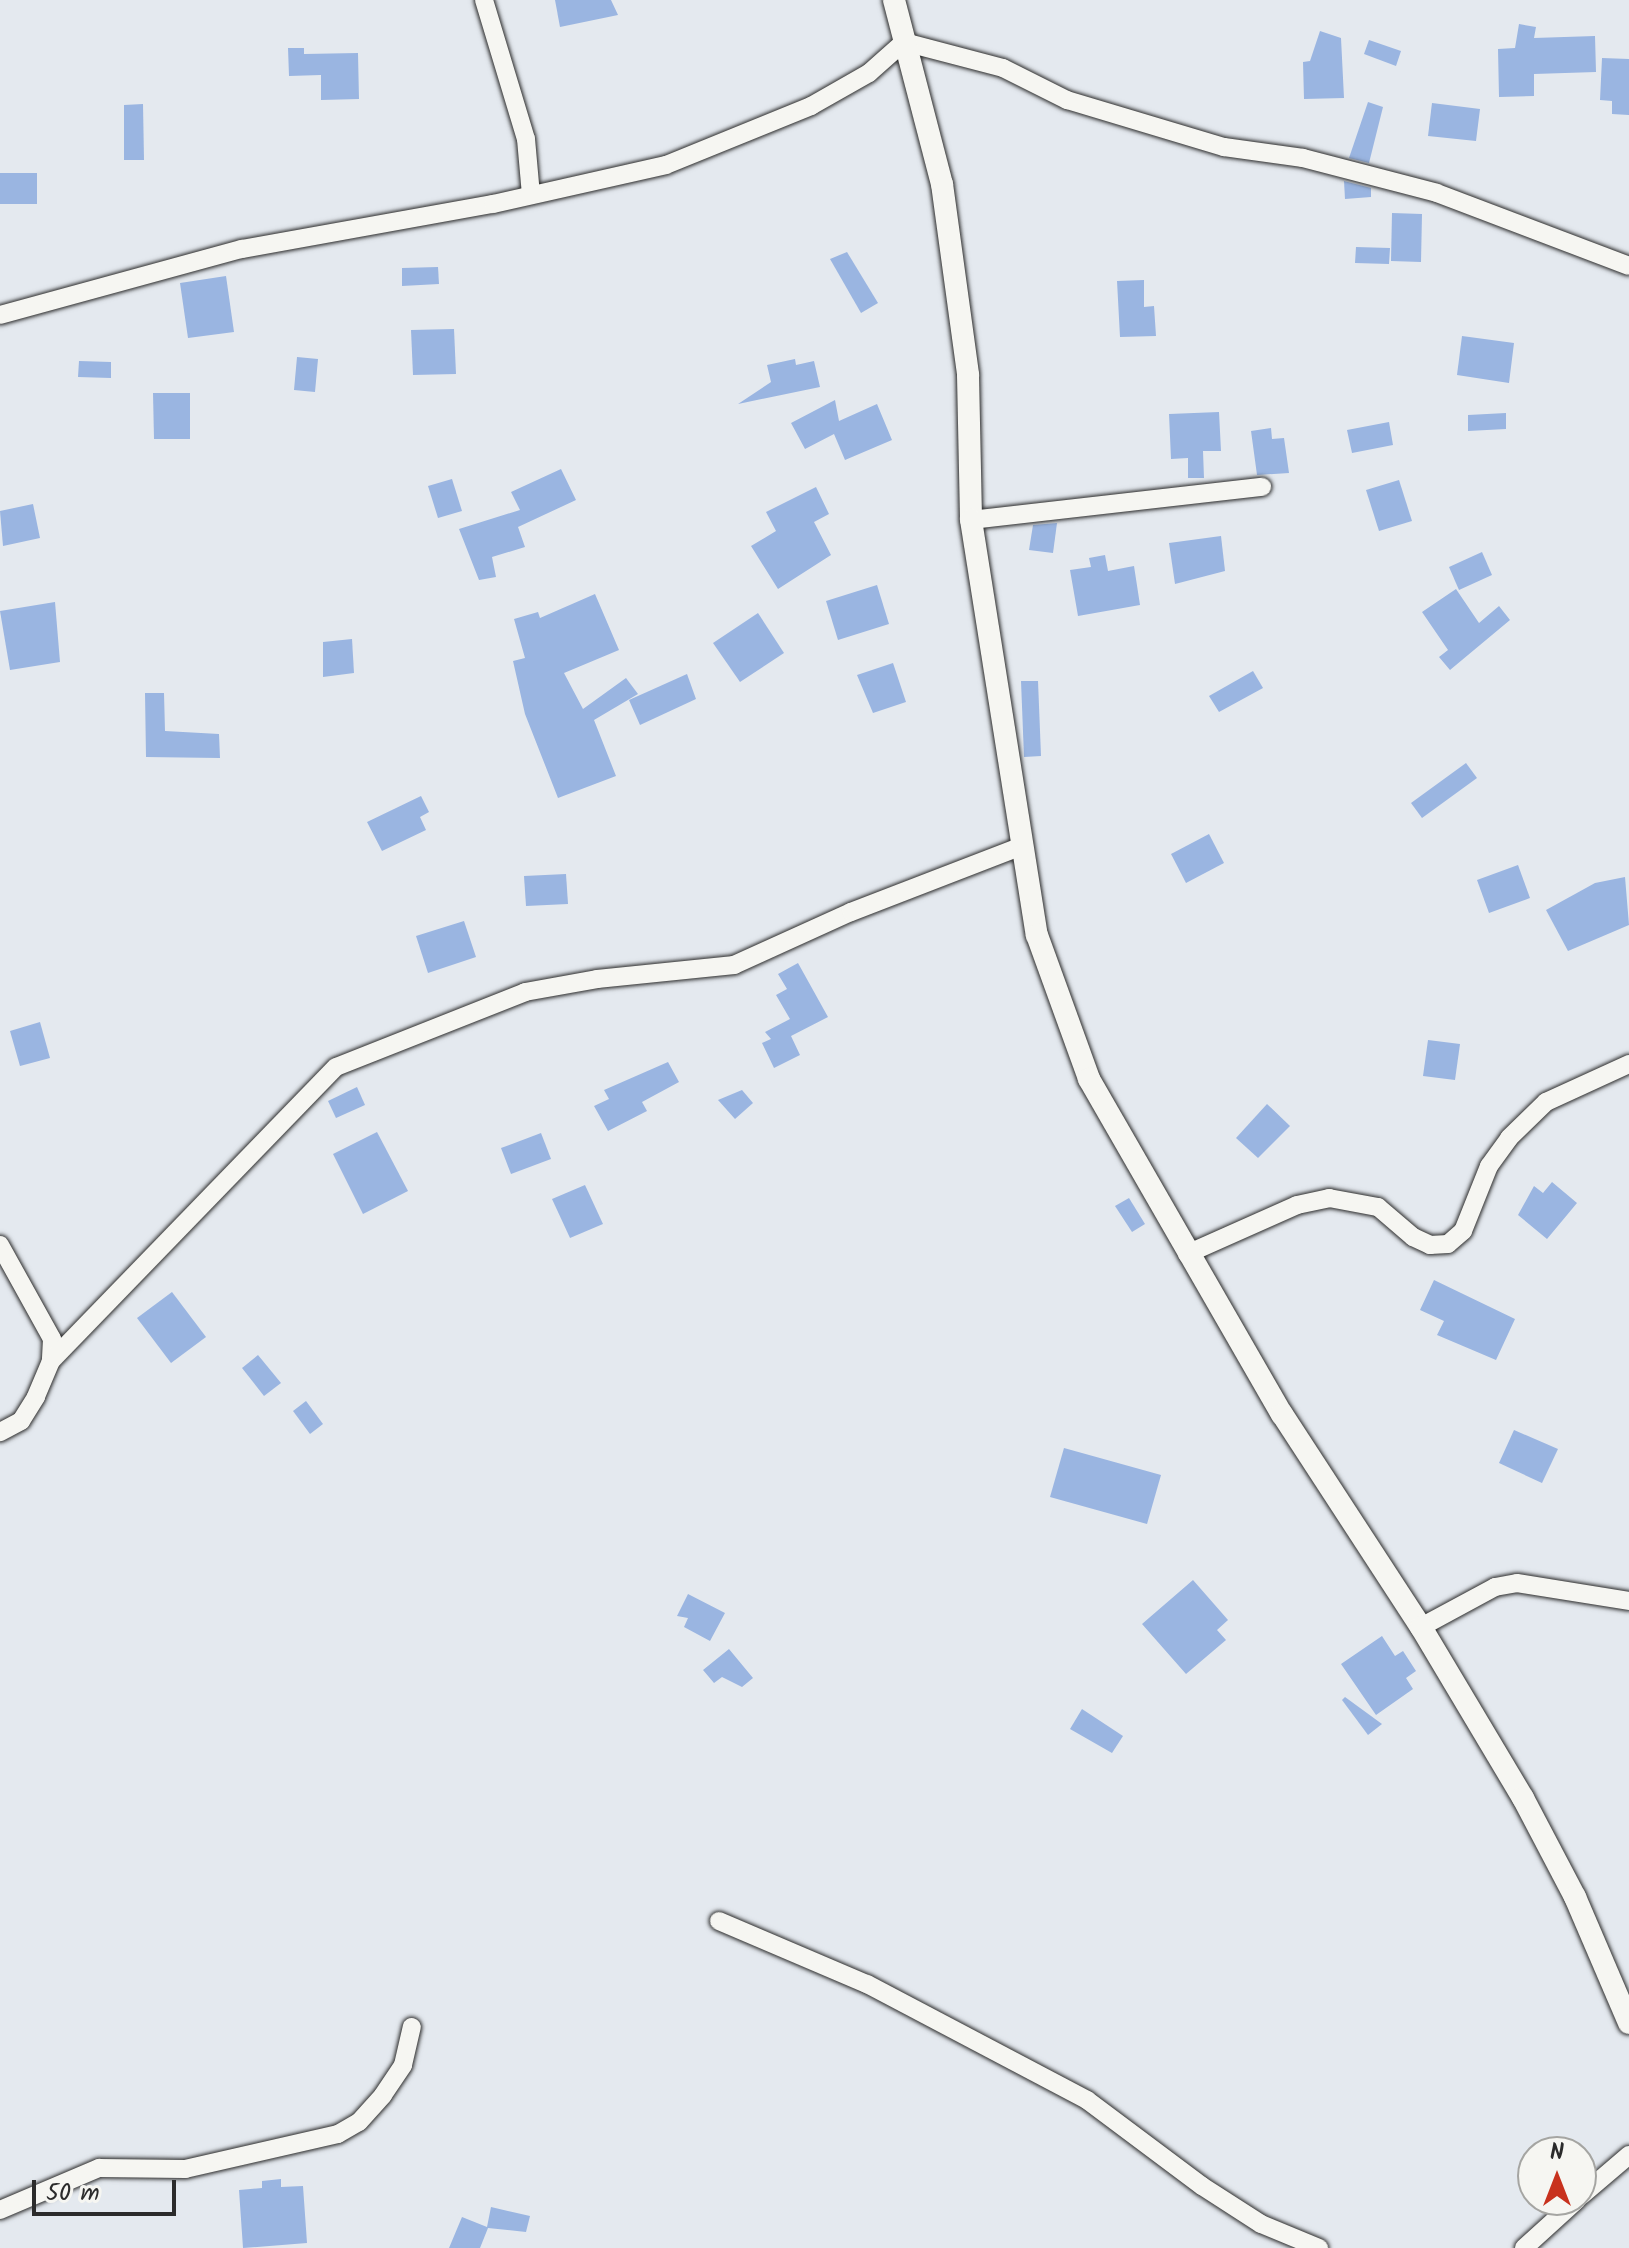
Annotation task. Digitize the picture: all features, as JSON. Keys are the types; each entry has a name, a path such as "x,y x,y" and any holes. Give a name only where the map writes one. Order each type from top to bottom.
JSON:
{"street":[{"path":"484,0 526,139 531,195"},
{"path":"894,0 942,184 969,388 971,520 1037,935 1089,1079 1187,1254 1282,1414 1421,1627 1575,1897 1629,2023"},
{"path":"0,315 242,249 531,195 666,165 750,133 869,73 904,42"},
{"path":"904,42 1003,68 1067,100 1224,147 1303,158 1437,193 1629,266"},
{"path":"971,520 1262,487"},
{"path":"0,1432 21,1421 51,1361 336,1067 525,992 597,979 734,965 851,912 1022,846"},
{"path":"1187,1254 1264,1218 1329,1198 1378,1207 1413,1237 1430,1245 1448,1244 1463,1231 1489,1166 1509,1138 1546,1102 1629,1064"},
{"path":"0,1245 47,1322 51,1361"},
{"path":"1421,1627 1495,1587 1517,1583 1629,1601"},
{"path":"719,1921 867,1984 1087,2100 1202,2186 1261,2224 1319,2248"},
{"path":"0,2210 99,2168 185,2169 338,2134 359,2122 383,2095 403,2065 412,2027"},
{"path":"1597,2183 1629,2155"},
{"path":"1524,2248 1559,2216"}],"building":[{"path":"555,0 611,0 618,15 560,27"},
{"path":"1519,24 1536,27 1534,38 1595,36 1596,72 1534,74 1534,96 1499,97 1498,49 1515,48"},
{"path":"1320,31 1341,38 1344,98 1304,99 1303,62 1310,61"},
{"path":"1369,40 1401,51 1396,66 1364,54"},
{"path":"288,48 304,48 304,54 358,53 359,99 321,100 321,75 289,76"},
{"path":"1602,58 1629,59 1629,115 1612,114 1612,101 1600,100"},
{"path":"1368,102 1383,107 1369,163 1349,158"},
{"path":"1432,103 1480,109 1476,141 1428,136"},
{"path":"143,104 144,160 124,160 124,105"},
{"path":"0,173 37,173 37,204 0,204"},
{"path":"1344,181 1371,188 1371,197 1345,199"},
{"path":"1392,213 1422,214 1421,262 1391,261"},
{"path":"1356,247 1390,248 1389,264 1355,263"},
{"path":"847,252 878,303 861,313 830,259"},
{"path":"438,267 439,284 402,286 402,268"},
{"path":"226,276 234,332 188,338 180,283"},
{"path":"1144,280 1144,307 1154,306 1156,336 1120,337 1117,281"},
{"path":"454,329 456,374 413,375 411,330"},
{"path":"1462,336 1514,343 1509,383 1457,375"},
{"path":"297,357 318,359 315,392 294,390"},
{"path":"795,359 796,365 814,361 820,387 738,404 771,382 767,365"},
{"path":"79,361 111,362 111,378 78,377"},
{"path":"153,393 190,393 190,439 154,439"},
{"path":"835,400 839,421 877,404 892,440 845,460 834,434 805,449 791,423"},
{"path":"1219,412 1221,451 1203,451 1204,478 1188,478 1188,458 1171,459 1169,414"},
{"path":"1506,413 1506,429 1468,431 1468,415"},
{"path":"1389,422 1393,445 1352,453 1347,430"},
{"path":"1271,428 1272,439 1284,438 1289,473 1257,475 1251,431"},
{"path":"561,469 576,500 518,527 525,547 492,557 496,577 479,580 459,529 520,510 511,492"},
{"path":"452,479 462,511 438,518 428,486"},
{"path":"1399,480 1412,521 1379,531 1366,490"},
{"path":"816,487 829,514 814,522 831,555 778,589 751,546 776,531 766,512"},
{"path":"33,504 40,538 3,546 0,511"},
{"path":"1057,523 1053,553 1029,550 1033,525"},
{"path":"1221,536 1225,571 1175,584 1169,543"},
{"path":"1482,552 1492,575 1459,590 1449,567"},
{"path":"1105,555 1108,571 1134,566 1140,605 1078,616 1070,570 1091,567 1089,558"},
{"path":"877,585 889,624 838,640 826,601"},
{"path":"1456,589 1479,623 1499,606 1510,620 1450,670 1439,657 1448,650 1422,612"},
{"path":"595,594 619,650 564,673 583,709 626,678 638,694 594,720 616,776 558,798 525,714 513,661 525,658 514,619 538,612 540,618"},
{"path":"55,602 60,662 10,670 0,611"},
{"path":"758,613 784,653 740,682 713,643"},
{"path":"352,639 354,673 323,677 323,642"},
{"path":"893,663 906,702 873,713 857,675"},
{"path":"1253,671 1263,688 1219,712 1209,696"},
{"path":"687,674 696,699 640,725 629,700"},
{"path":"1021,681 1038,681 1041,756 1024,757"},
{"path":"145,693 164,693 165,731 219,734 220,758 146,757"},
{"path":"1466,763 1477,778 1422,818 1411,803"},
{"path":"421,796 429,812 420,817 426,830 382,851 367,822"},
{"path":"1209,834 1224,863 1186,883 1171,854"},
{"path":"1518,865 1530,898 1489,913 1477,880"},
{"path":"566,874 568,904 526,906 524,876"},
{"path":"1625,877 1629,925 1568,951 1546,910 1595,883"},
{"path":"464,921 476,957 428,973 416,936"},
{"path":"798,963 828,1017 791,1036 800,1055 774,1068 762,1043 771,1039 765,1032 790,1019 776,995 787,989 778,974"},
{"path":"40,1022 50,1058 20,1066 10,1031"},
{"path":"1428,1040 1460,1044 1455,1080 1423,1076"},
{"path":"668,1062 679,1082 642,1102 647,1111 608,1131 594,1106 609,1099 604,1090"},
{"path":"357,1087 365,1105 336,1118 328,1101"},
{"path":"742,1090 753,1103 735,1119 718,1100"},
{"path":"1267,1104 1290,1126 1258,1158 1236,1138"},
{"path":"377,1132 408,1191 363,1214 333,1154"},
{"path":"541,1133 551,1159 511,1174 501,1148"},
{"path":"1552,1182 1577,1203 1547,1239 1518,1215 1534,1186 1543,1193"},
{"path":"585,1185 603,1224 570,1238 552,1199"},
{"path":"1129,1198 1145,1224 1132,1232 1115,1206"},
{"path":"1434,1280 1515,1319 1496,1360 1437,1335 1444,1321 1420,1310"},
{"path":"172,1292 206,1337 171,1363 137,1318"},
{"path":"258,1355 281,1383 264,1396 242,1368"},
{"path":"306,1401 323,1424 310,1434 293,1411"},
{"path":"1514,1430 1558,1449 1542,1483 1499,1463"},
{"path":"1064,1448 1161,1475 1147,1524 1050,1497"},
{"path":"1193,1580 1228,1620 1217,1630 1226,1640 1186,1674 1142,1624"},
{"path":"688,1594 725,1613 710,1641 684,1627 688,1618 677,1616"},
{"path":"1382,1636 1395,1656 1403,1651 1416,1671 1406,1678 1413,1689 1376,1715 1341,1664"},
{"path":"729,1649 753,1678 742,1687 722,1677 714,1683 703,1670"},
{"path":"1345,1697 1382,1724 1368,1735 1342,1700"},
{"path":"1082,1709 1123,1736 1112,1753 1070,1729"},
{"path":"281,2179 281,2187 303,2186 307,2243 243,2248 239,2190 262,2188 262,2181"},
{"path":"491,2207 530,2216 526,2232 488,2228 480,2248 449,2248 462,2217 487,2227"}]}
